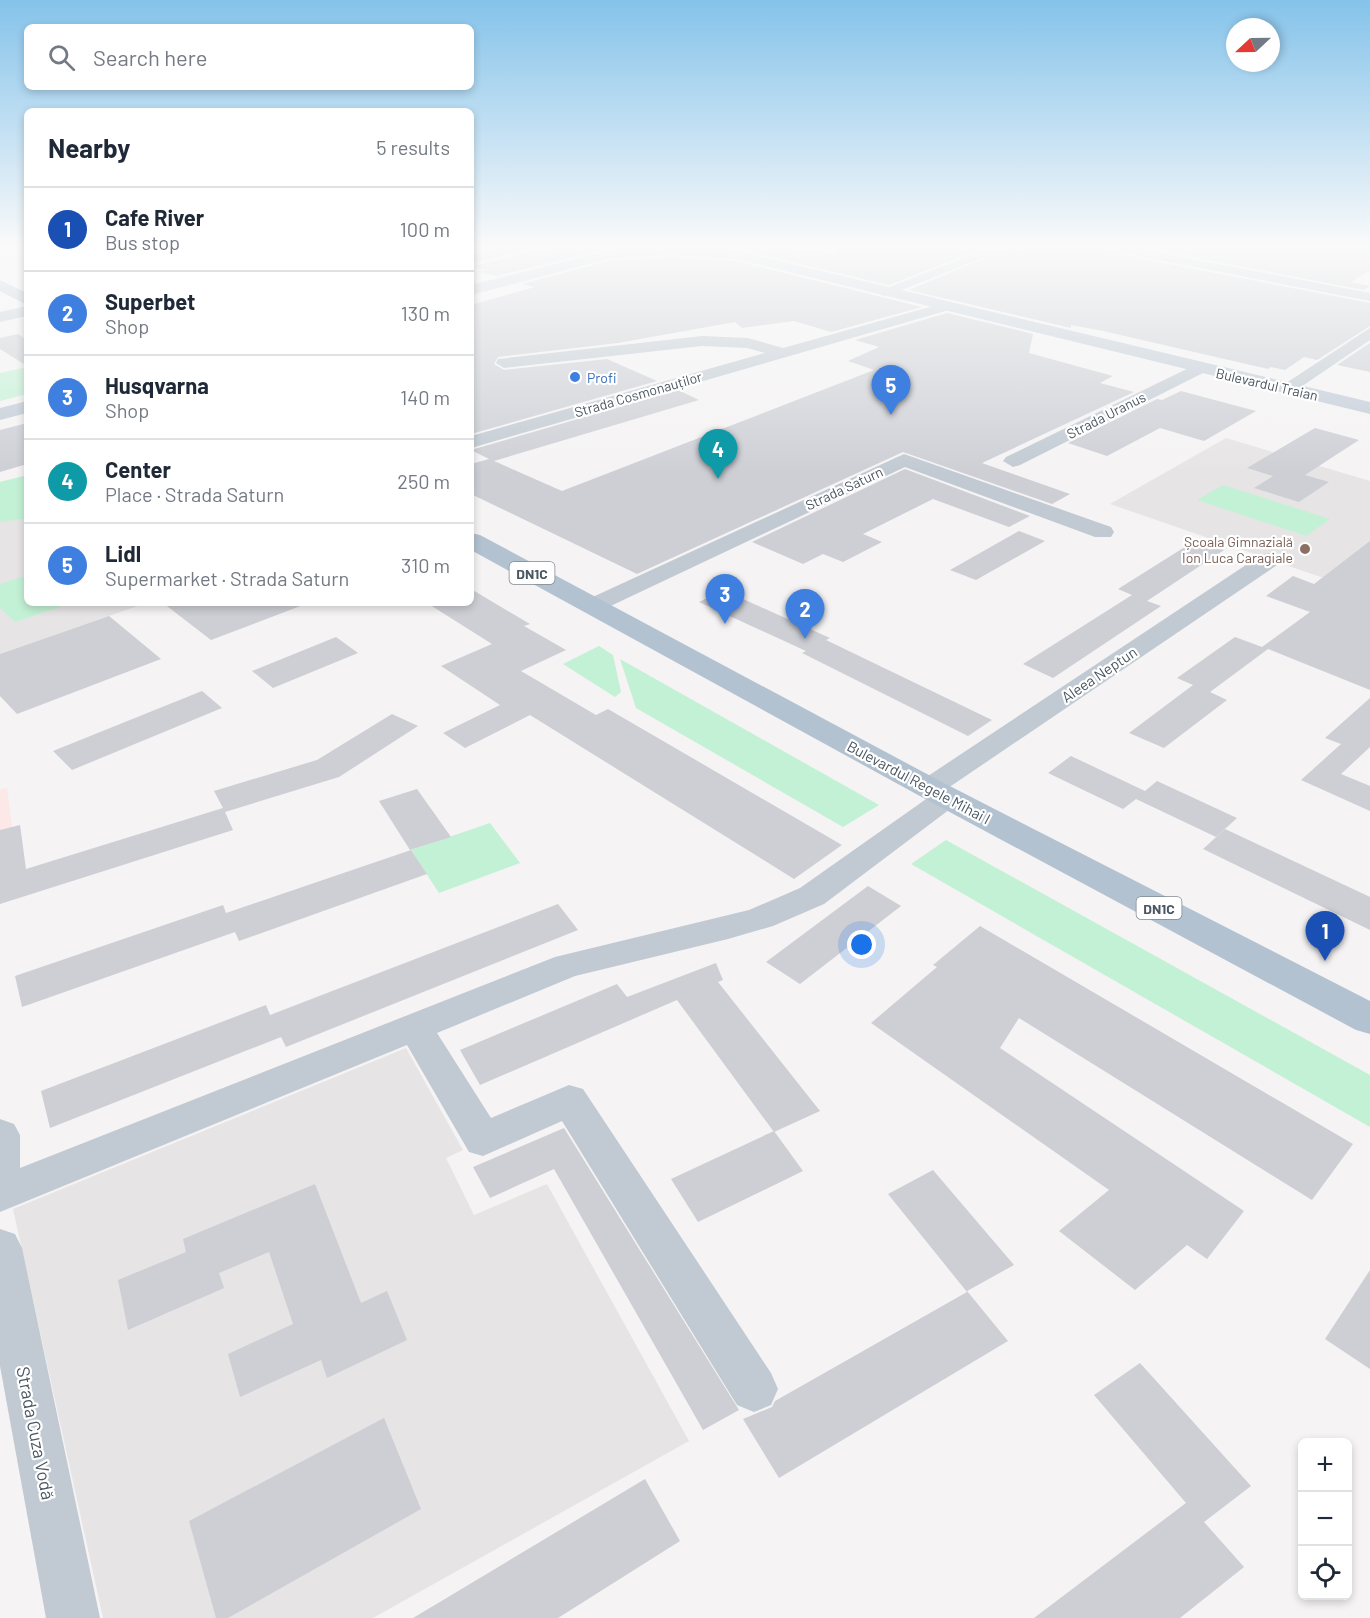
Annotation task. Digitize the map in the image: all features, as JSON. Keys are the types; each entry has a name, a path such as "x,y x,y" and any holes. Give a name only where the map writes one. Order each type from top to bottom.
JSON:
{"main road":[{"name":"Bulevardul Regele Mihai I","path":"474,542 939,793 1370,1019"}],"street":[{"name":"Strada Cosmonauților","path":"474,441 886,324"},
{"name":"Bulevardul Traian","path":"1013,324 1370,408"},
{"path":"1286,389 1370,333"},
{"path":"504,363 713,341 748,343 782,353"},
{"name":"Strada Uranus","path":"1013,461 1199,368"},
{"path":"0,414 24,408"},
{"name":"Strada Saturn","path":"592,606 904,460 1103,532"},
{"name":"Aleea Neptun","path":"0,1194 416,1029 567,966 716,932 761,918 812,896 939,793 1269,560"},
{"path":"416,1029 483,1140 569,1100 754,1389"},
{"path":"0,1135 0,1172"},
{"name":"Strada Cuza Vodă","path":"0,1248 73,1618"}],"shaded area":[{"name":"Școala Gimnazială Ion Luca Caragiale","path":"1226,438 1370,481 1370,594 1110,504"},
{"path":"24,485 24,606 137,606 0,654 0,492"},
{"path":"7,788 12,827 0,830 0,790"},
{"path":"406,1048 463,1150 446,1158 474,1215 547,1184 689,1441 373,1618 103,1618 13,1209"}],"green space":[{"path":"24,368 24,395 0,401 0,373"},
{"path":"24,476 24,518 0,522 0,482"},
{"path":"1223,485 1330,519 1306,536 1197,500"},
{"path":"24,576 24,606 60,607 15,622 0,608 0,584"},
{"path":"599,646 613,655 621,692 615,697 563,664"},
{"path":"620,659 879,805 843,827 636,708"},
{"path":"490,823 520,863 439,893 411,850"},
{"path":"946,840 1370,1075 1370,1127 911,864"}],"building":[{"path":"474,324 727,324 618,343 498,357 494,364 504,370 607,359 657,381 474,433"},
{"path":"737,324 775,324 742,328"},
{"path":"802,324 862,324 831,332"},
{"path":"911,324 990,324 1033,334 1029,353 1113,376 1100,383 1134,392 982,463 1070,494 1052,504 903,452 637,574 474,495 474,463 489,459 474,452 474,449 678,390 699,400 494,461 562,491 874,370 848,361 879,347 855,340"},
{"path":"1052,324 1370,324 1370,326 1317,360 1304,357 1285,370 1271,367 1268,369 1103,331 1071,325 1071,328"},
{"path":"18,334 24,338 24,364 0,349 0,338"},
{"path":"1370,343 1370,372 1337,365"},
{"path":"1181,391 1256,411 1204,441 1160,428 1107,456 1068,443 1157,399 1162,400"},
{"path":"24,424 24,465 0,472 0,430"},
{"path":"1315,428 1359,440 1305,475 1329,482 1299,502 1254,488 1273,476 1247,468"},
{"path":"905,469 1030,516 1009,527 933,499 863,534 882,542 843,562 823,554 803,564 752,542"},
{"path":"1019,531 1045,541 976,580 950,570"},
{"path":"1196,540 1224,550 1147,601 1161,606 1053,678 1023,664 1132,595 1118,589"},
{"path":"1370,541 1370,690 1268,649 1210,692 1227,700 1164,748 1129,733 1193,685 1177,678 1235,637 1262,647 1310,612 1266,596 1293,576 1314,584"},
{"path":"723,590 830,638 826,640 992,720 968,736 802,653 806,651 699,602"},
{"path":"474,591 530,624 524,626 566,650 521,671 596,715 608,709 842,845 794,879 530,715 465,748 443,733 500,705 441,666 492,644 432,606 474,606"},
{"path":"167,606 300,606 211,640"},
{"path":"109,616 161,659 17,714 0,696 0,654"},
{"path":"336,637 358,653 273,688 252,671"},
{"path":"202,691 222,708 72,770 53,751"},
{"path":"1370,698 1370,747 1341,774 1370,786 1370,811 1301,780 1341,744 1325,738"},
{"path":"392,714 418,726 339,777 225,812 233,830 0,904 0,830 20,825 26,869 223,808 214,791 317,760"},
{"path":"1071,756 1145,791 1157,781 1237,818 1216,837 1136,799 1123,809 1048,773"},
{"path":"417,789 451,837 410,850 379,801"},
{"path":"1225,829 1370,897 1370,930 1203,849"},
{"path":"411,850 427,874 239,941 235,932 22,1007 15,976 223,905 226,913"},
{"path":"868,886 901,906 800,984 766,962"},
{"path":"558,904 578,930 286,1047 281,1037 50,1128 41,1091 266,1005 270,1015"},
{"path":"980,926 1353,1144 1312,1200 1019,1018 1000,1048 1244,1211 1207,1259 1187,1245 1135,1290 1059,1231 1109,1190 871,1023 937,967 933,965"},
{"path":"716,963 723,980 718,982 820,1111 774,1132 677,1000 480,1085 460,1050 617,984 627,997"},
{"path":"564,1128 739,1410 703,1430 554,1169 490,1198 473,1167"},
{"path":"774,1131 803,1171 698,1222 671,1179"},
{"path":"933,1170 1014,1265 967,1291 1008,1341 779,1478 743,1419 772,1407 775,1401 967,1292 888,1194"},
{"path":"315,1184 361,1303 387,1291 407,1340 327,1378 321,1360 240,1397 228,1354 293,1324 269,1252 219,1273 224,1288 128,1330 118,1280 186,1252 183,1239"},
{"path":"1370,1270 1370,1369 1325,1339"},
{"path":"1140,1363 1251,1486 1204,1522 1244,1567 1180,1618 1034,1618 1186,1503 1094,1395"},
{"path":"384,1418 421,1509 228,1618 216,1618 189,1521"},
{"path":"645,1479 680,1541 558,1618 413,1618"}],"place":[{"name":"Profi","path":"575,377"},
{"name":"Lidl","path":"891,415"},
{"name":"Center","path":"718,479"},
{"name":"Școala Gimnazială Ion Luca Caragiale","path":"1305,549"},
{"name":"Husqvarna","path":"725,624"},
{"name":"Superbet","path":"805,639"},
{"name":"Cafe River","path":"1325,961"}]}
